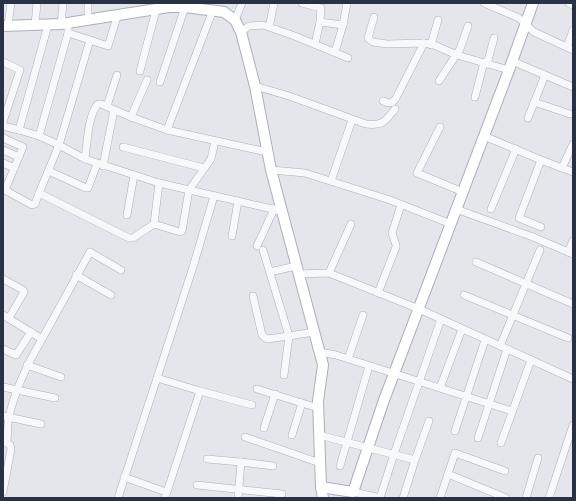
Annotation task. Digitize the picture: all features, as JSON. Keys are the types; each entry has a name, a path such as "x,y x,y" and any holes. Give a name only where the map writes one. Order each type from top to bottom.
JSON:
{"street":[{"path":"12,3 6,25 48,25 118,14 156,10 169,5 224,12 235,20 241,32 255,86 277,210 297,270 323,365 318,408 321,487 323,498"},
{"path":"35,25 37,3"},
{"path":"39,136 68,34 64,23 63,3"},
{"path":"88,3 88,19"},
{"path":"235,20 242,3"},
{"path":"270,23 274,3"},
{"path":"302,3 321,5 320,22 315,44"},
{"path":"335,52 343,25 347,3"},
{"path":"484,3 510,13 525,23 534,32 570,48 573,30"},
{"path":"353,492 394,374 533,3"},
{"path":"160,82 185,7"},
{"path":"140,71 156,10"},
{"path":"167,130 212,10"},
{"path":"68,34 108,46 118,14"},
{"path":"374,17 368,38 373,42 387,44 428,44 457,55 485,63 510,66 545,75 573,87"},
{"path":"383,101 390,104 393,103 428,44 438,20"},
{"path":"320,22 343,25"},
{"path":"19,130 48,25"},
{"path":"241,32 249,26 263,25 348,58"},
{"path":"440,81 457,55 468,26"},
{"path":"475,97 494,38"},
{"path":"3,138 23,147 4,190 32,205 35,204 59,145 90,40"},
{"path":"3,62 20,70 3,122"},
{"path":"107,106 117,75"},
{"path":"528,118 545,75"},
{"path":"132,117 147,80"},
{"path":"255,86 289,96 366,124 376,125 385,120 395,109"},
{"path":"534,102 570,114"},
{"path":"85,159 91,121 98,104 107,106 167,130 267,152"},
{"path":"49,171 88,188 100,165 114,110"},
{"path":"331,181 352,120"},
{"path":"3,126 39,136 100,165 158,183 277,210"},
{"path":"440,127 416,173 463,192"},
{"path":"484,136 573,172"},
{"path":"39,193 131,238 154,224 178,232 182,231 189,190 211,159 215,141"},
{"path":"562,168 573,144"},
{"path":"123,147 204,168"},
{"path":"491,209 516,149"},
{"path":"3,150 19,157"},
{"path":"541,160 518,218 541,227"},
{"path":"3,163 14,168"},
{"path":"271,170 305,173 401,205 451,224"},
{"path":"127,215 134,175"},
{"path":"154,224 158,183"},
{"path":"118,498 193,268 214,196"},
{"path":"232,236 238,201"},
{"path":"378,293 396,247 392,232 401,205"},
{"path":"456,209 527,235 570,253 573,241"},
{"path":"277,210 260,248 270,272 289,336 284,375"},
{"path":"329,273 351,224"},
{"path":"478,438 513,315 540,250"},
{"path":"3,492 5,470 11,448 5,441 6,417 27,365 90,252 121,270"},
{"path":"476,262 573,304"},
{"path":"270,272 297,270 329,273 419,309 573,379"},
{"path":"76,275 111,295"},
{"path":"3,279 24,292 6,317 42,339"},
{"path":"464,295 568,338"},
{"path":"253,296 264,338 267,339 314,332"},
{"path":"348,359 363,315"},
{"path":"321,487 380,498 441,319"},
{"path":"440,388 462,329"},
{"path":"3,349 16,355 31,332"},
{"path":"455,431 485,340"},
{"path":"319,352 336,355 512,411"},
{"path":"501,443 531,360"},
{"path":"27,365 61,377"},
{"path":"340,466 369,366"},
{"path":"157,378 252,405"},
{"path":"3,387 55,398"},
{"path":"257,389 318,408"},
{"path":"124,477 165,495 200,391"},
{"path":"264,428 275,394"},
{"path":"292,435 302,403"},
{"path":"6,417 41,424"},
{"path":"403,498 429,421"},
{"path":"550,498 573,425"},
{"path":"319,435 415,460"},
{"path":"245,437 320,463"},
{"path":"441,498 456,453 505,471"},
{"path":"526,498 538,458"},
{"path":"207,459 274,466"},
{"path":"238,498 241,462"},
{"path":"448,474 506,498"},
{"path":"198,485 282,494"}]}
